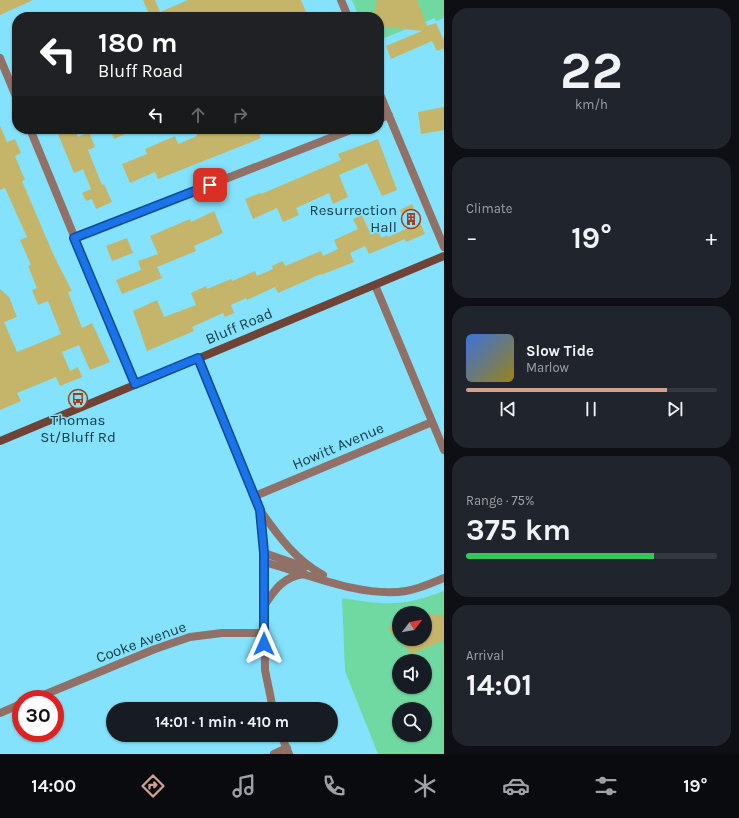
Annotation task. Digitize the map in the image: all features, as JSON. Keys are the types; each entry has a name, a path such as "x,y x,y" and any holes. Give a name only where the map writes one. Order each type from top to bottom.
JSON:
{"main road":[{"name":"Bluff Road","path":"0,440 444,256"}],"street":[{"path":"341,0 346,12"},
{"path":"0,58 12,87"},
{"path":"384,104 444,248"},
{"path":"384,117 389,115"},
{"path":"32,134 135,384"},
{"path":"74,238 340,134"},
{"path":"375,285 432,422 441,436 444,450"},
{"path":"198,358 260,510 264,558 264,634 266,682 271,702"},
{"name":"Howitt Avenue","path":"255,496 432,422"},
{"path":"260,510 282,540 308,571"},
{"path":"264,558 308,571 334,582 361,590 391,592 419,588 444,578"},
{"path":"264,606 279,584 308,571"},
{"name":"Cooke Avenue","path":"56,690 155,649 190,637 222,633 264,634"},
{"path":"0,713 12,708"},
{"path":"274,754 288,751"}],"green space":[{"path":"352,0 444,0 444,18 436,21 435,18 384,38 384,12 357,12"},
{"path":"444,591 444,754 378,754 345,671 342,598 382,603 416,600"}],"building":[{"path":"0,0 33,0 0,15"},
{"path":"143,0 155,0 160,12 148,12"},
{"path":"188,0 301,0 306,12 160,12"},
{"path":"377,0 417,0 427,26 436,23 444,41 444,48 437,51 432,41 391,59 386,46 422,31 384,27 384,12 374,12"},
{"path":"444,107 444,130 421,134 418,112"},
{"path":"0,126 7,142 15,139 21,153 15,156 25,180 22,181 54,256 72,291 68,292 82,328 92,323 110,362 90,370 79,345 62,352 70,371 78,367 82,377 60,386 56,377 17,393 21,401 0,410 0,289 9,297 17,317 4,322 17,352 61,334 48,301 38,305 32,290 37,288 28,266 31,265 20,240 27,237 5,188 0,190"},
{"path":"58,134 77,134 78,137 85,134 90,134 95,147 88,150 102,185 104,184 112,202 96,209 92,199 86,201 82,193 91,189 83,169 74,173"},
{"path":"112,134 125,134 114,139"},
{"path":"196,134 262,134 259,135 261,138 158,179 155,172 130,183 122,164 147,154 145,149 175,136 178,144 197,136"},
{"path":"378,139 397,190 382,196 367,163 339,175 348,197 333,204 329,193 296,208 299,215 283,222 277,208 253,219 245,199 260,193 261,194 341,160 338,154"},
{"path":"412,204 425,234 406,242 405,239 369,254 365,246 350,253 354,262 321,274 278,293 275,287 247,300 246,298 231,305 234,313 225,317 223,313 192,327 194,331 147,351 133,311 157,300 164,317 196,305 191,293 206,286 207,289 231,279 232,281 255,271 257,276 273,269 272,266 283,261 285,266 321,251 323,256 338,249 334,240 358,229 353,219 362,215 371,235 379,231 381,238 387,235 388,237 408,228 400,210"},
{"path":"214,211 223,233 194,246 196,251 157,267 162,278 122,294 116,280 141,270 138,261 158,254 150,236 190,219 191,222"},
{"path":"127,238 133,253 112,261 106,246"},
{"path":"432,614 444,615 444,640 432,645"},
{"path":"392,626 392,633 387,628"},
{"path":"404,646 430,646 412,654"}],"place":[{"name":"Resurrection Hall","path":"411,219"},
{"name":"Thomas St/Bluff Rd","path":"78,399"}],"route":[{"path":"210,185 74,238 135,384 198,358 242,462 260,510 264,553 264,644"}]}
